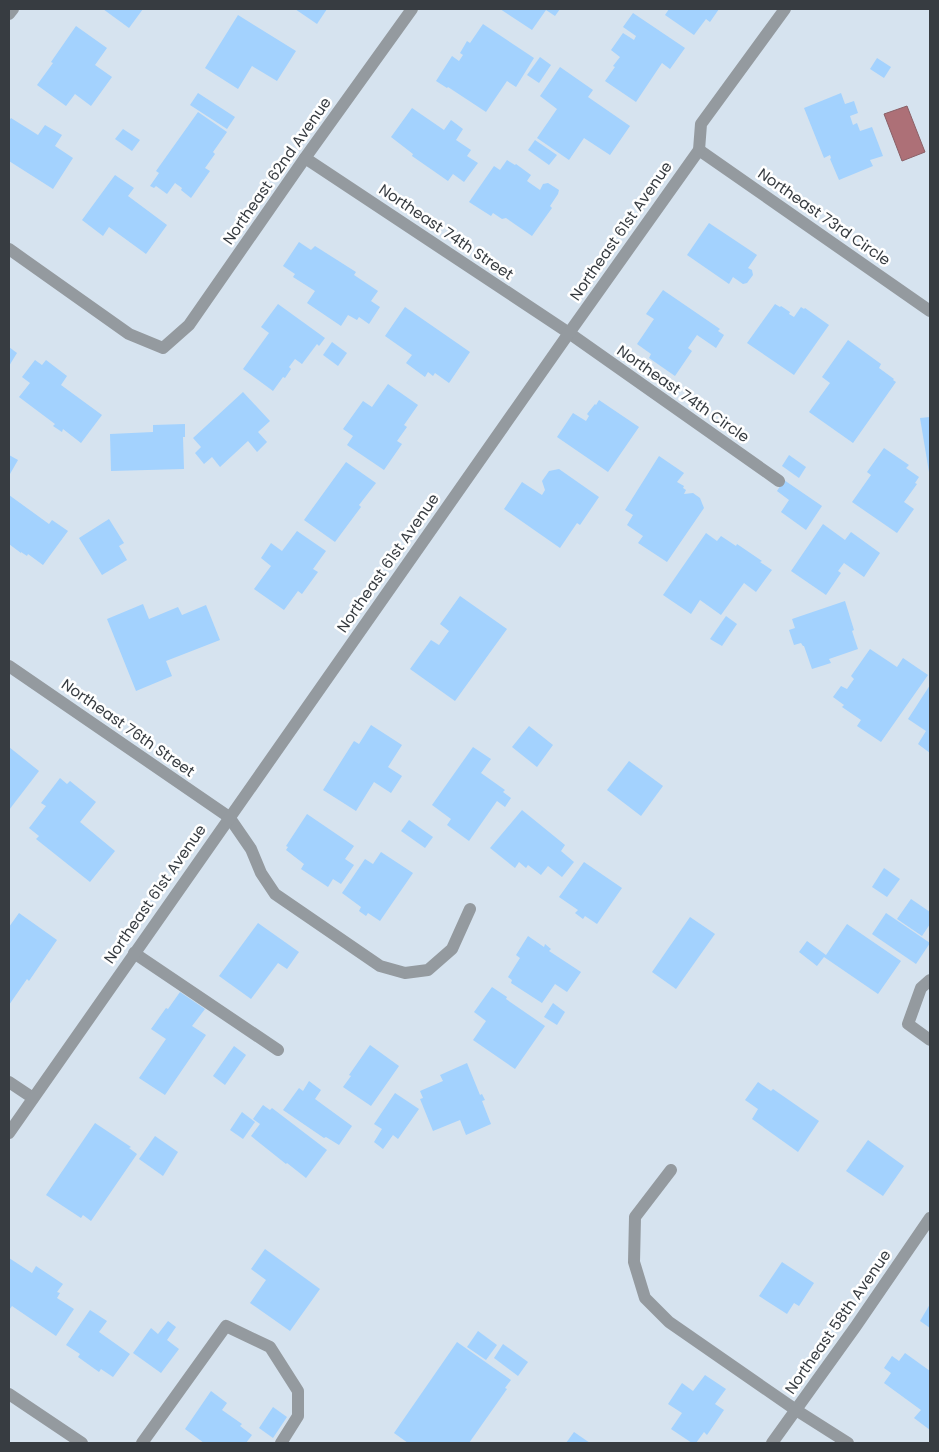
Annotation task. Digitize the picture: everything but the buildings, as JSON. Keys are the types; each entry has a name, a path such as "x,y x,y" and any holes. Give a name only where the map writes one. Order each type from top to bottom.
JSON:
{"street":[{"path":"9,14 12,9"},
{"name":"Northeast 62nd Avenue","path":"9,250 129,334 163,348 189,325 305,158 412,9"},
{"path":"699,150 701,124 784,9"},
{"name":"Northeast 73rd Circle","path":"699,150 930,309"},
{"name":"Northeast 61st Avenue","path":"9,1133 568,333 699,150"},
{"name":"Northeast 74th Street","path":"305,158 568,333"},
{"name":"Northeast 74th Circle","path":"568,333 779,481"},
{"name":"Northeast 76th Street","path":"9,666 229,817"},
{"path":"229,817 251,848 261,873 275,894 380,966 405,973 428,970 452,949 470,909"},
{"path":"134,953 278,1050"},
{"path":"930,980 921,988 908,1024 930,1040"},
{"path":"9,1082 33,1098"},
{"path":"670,1170 635,1217 634,1262 645,1298 669,1322 796,1410 848,1443"},
{"name":"Northeast 58th Avenue","path":"772,1443 930,1218"},
{"path":"142,1443 226,1326 270,1347 298,1391 298,1416 281,1443"},
{"path":"9,1394 82,1443"}],"shaded area":[{"path":"907,106 925,152 902,161 884,114"}]}
